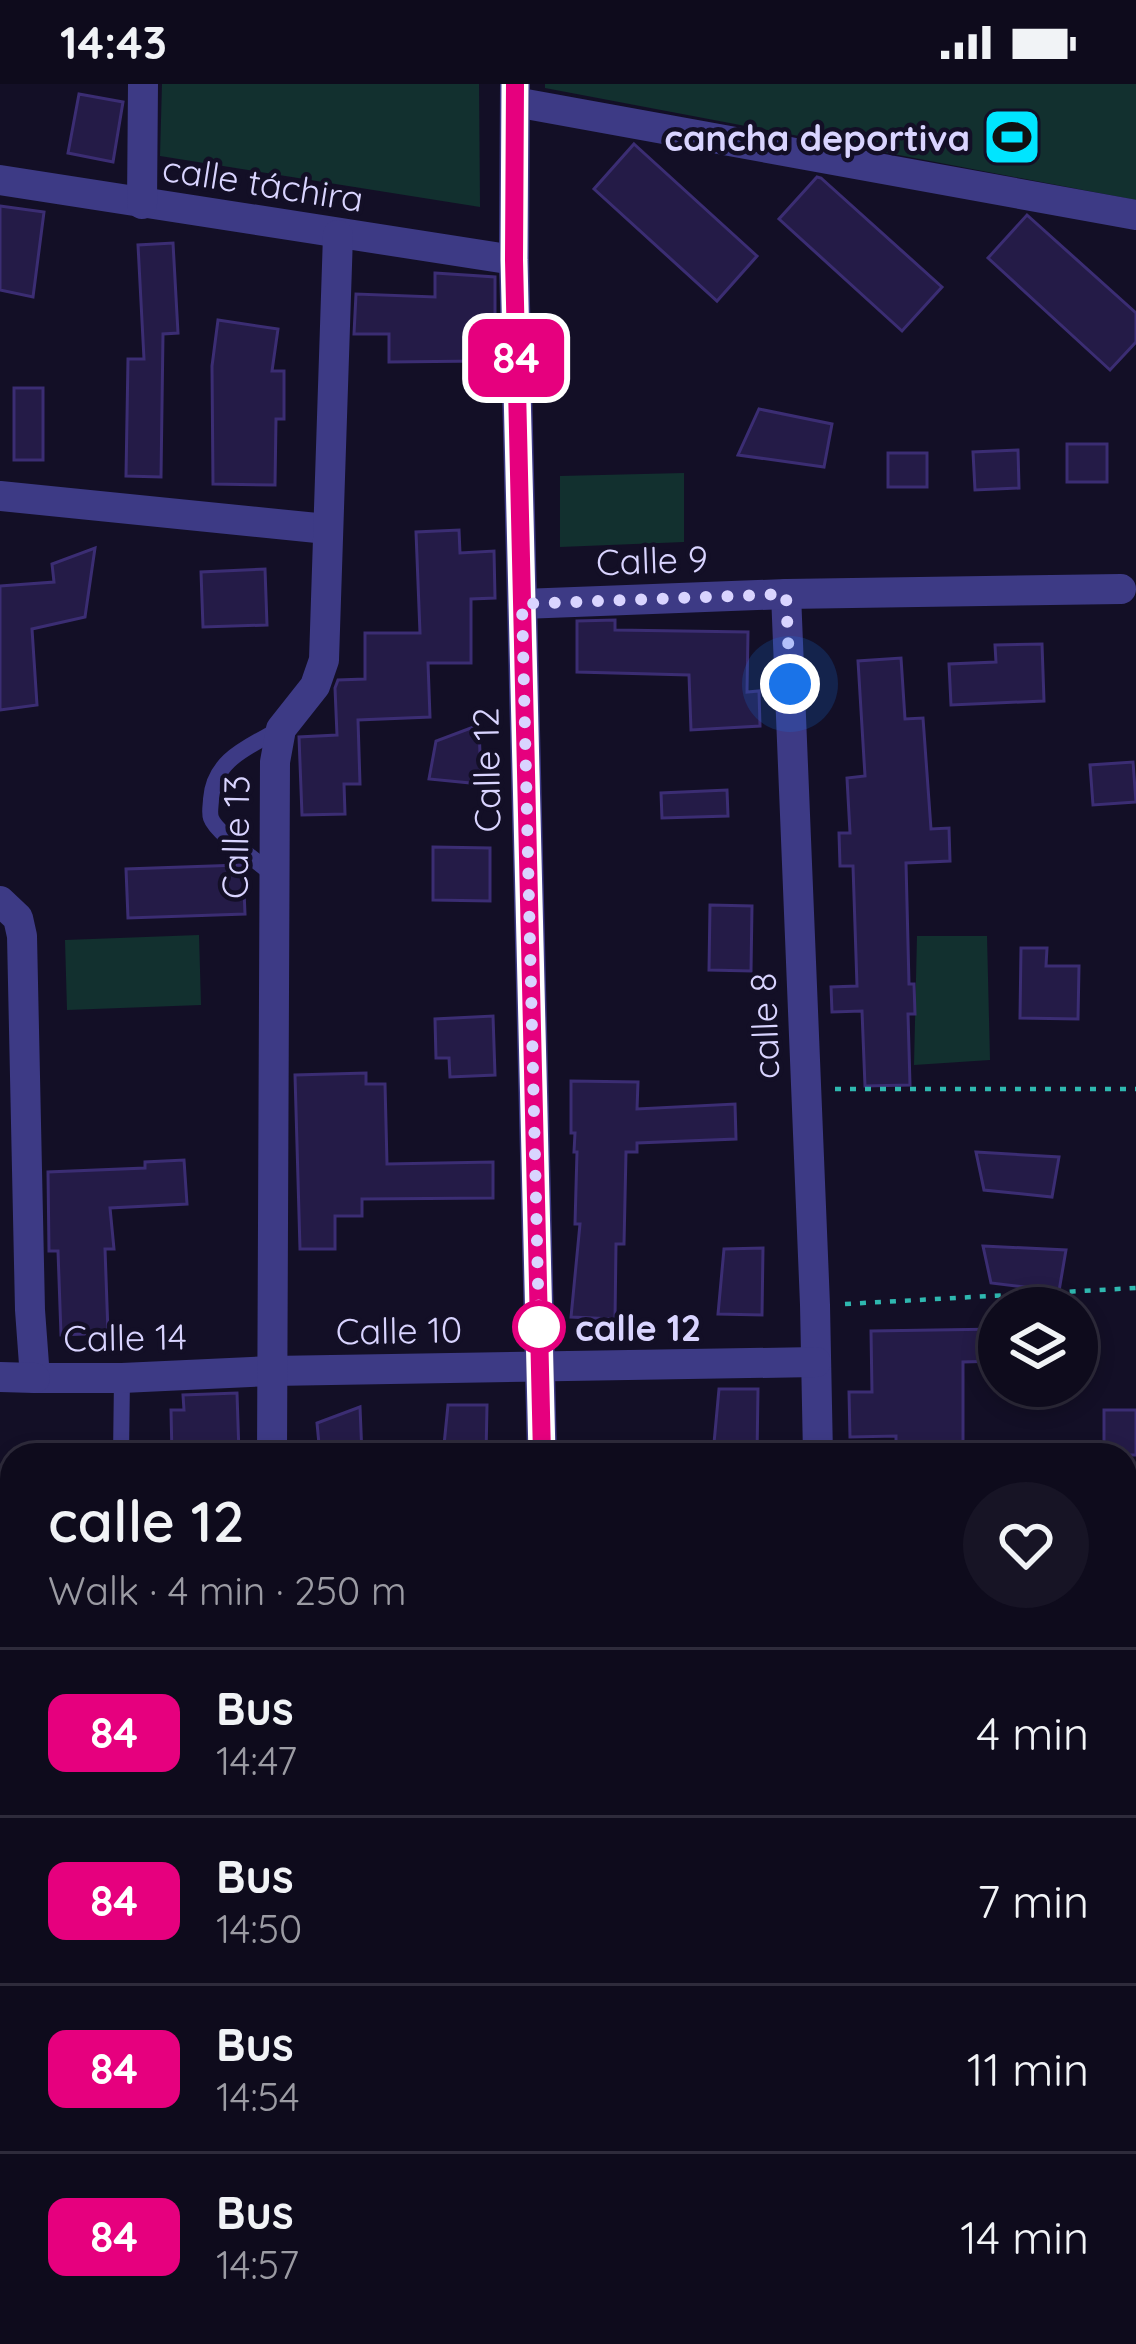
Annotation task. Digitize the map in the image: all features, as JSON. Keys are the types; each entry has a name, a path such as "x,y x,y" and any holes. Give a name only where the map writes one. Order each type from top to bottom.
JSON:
{"street":[{"path":"142,204 143,84"},
{"path":"515,93 1136,214"},
{"name":"Calle 12","path":"515,93 514,260 542,1443"},
{"name":"calle táchira","path":"0,180 514,260"},
{"name":"Calle 13","path":"272,1443 274,762 281,729 315,686 324,660 338,235"},
{"path":"0,496 327,529"},
{"name":"Calle 9","path":"522,604 786,594 1120,590"},
{"name":"calle 8","path":"786,594 818,1443"},
{"name":"Calle 14","path":"0,901 18,918 22,936 35,1378 272,1371"},
{"name":"Calle 10","path":"272,1371 816,1362"},
{"path":"0,1377 35,1378"}],"lane":[{"path":"274,876 226,838 211,818 211,794 218,770 281,729"},
{"path":"121,1443 122,1378"}],"path":[{"path":"806,1090 1136,1089"},
{"path":"815,1305 1136,1288"}],"green space":[{"path":"162,84 479,84 480,207 160,156"},
{"path":"545,84 1136,84 1136,200 545,88"},
{"path":"684,473 684,542 560,547 560,476"},
{"path":"199,935 201,1005 67,1010 65,940"},
{"path":"917,936 987,936 990,1060 914,1065"}],"building":[{"path":"79,94 123,102 113,162 68,153"},
{"path":"634,144 757,256 717,301 594,189"},
{"path":"817,177 942,287 902,331 779,219"},
{"path":"0,206 44,212 33,297 0,290"},
{"path":"1027,215 1136,313 1136,342 1110,370 988,258"},
{"path":"173,243 178,333 163,334 161,477 126,476 128,359 144,359 138,245"},
{"path":"435,273 495,277 495,318 481,318 481,361 389,362 389,334 354,334 356,294 435,297"},
{"path":"218,320 278,329 272,371 284,371 284,419 276,419 275,485 213,484 212,366"},
{"path":"14,388 43,388 43,460 14,460"},
{"path":"759,409 832,424 824,467 738,455"},
{"path":"1067,444 1107,444 1107,482 1067,482"},
{"path":"1018,450 1019,488 975,490 973,452"},
{"path":"888,453 927,453 927,487 888,487"},
{"path":"459,530 460,553 494,551 495,598 471,599 471,663 428,663 430,717 358,720 360,784 344,784 345,814 302,815 299,737 337,735 335,688 338,680 365,679 365,633 420,633 416,532"},
{"path":"95,548 85,617 32,629 37,705 0,710 0,586 54,582 52,564"},
{"path":"265,569 267,625 203,627 201,572"},
{"path":"615,620 615,630 748,632 747,692 759,691 760,726 691,730 689,675 577,672 577,621"},
{"path":"1042,644 1044,701 951,705 949,664 996,662 995,645"},
{"path":"901,658 905,719 923,718 931,829 949,828 950,861 906,863 909,984 914,984 915,1014 908,1014 910,1085 865,1086 862,1011 832,1012 831,987 857,986 853,866 840,866 839,833 850,833 847,778 865,776 858,661"},
{"path":"479,725 481,784 429,779 436,741"},
{"path":"1133,762 1136,802 1093,805 1090,765"},
{"path":"727,790 728,816 662,818 661,793"},
{"path":"433,847 490,848 490,901 433,900"},
{"path":"240,865 245,914 128,918 126,869"},
{"path":"710,905 752,906 751,971 709,970"},
{"path":"1021,948 1047,948 1046,966 1079,966 1078,1019 1020,1018"},
{"path":"493,1016 495,1075 450,1077 449,1058 436,1058 435,1019"},
{"path":"366,1073 366,1084 385,1084 387,1164 493,1162 493,1198 362,1199 362,1216 335,1216 335,1249 300,1249 295,1075"},
{"path":"571,1081 638,1082 637,1109 735,1104 736,1139 637,1143 637,1152 626,1152 624,1244 616,1244 615,1319 571,1317 580,1224 575,1224 577,1152 575,1133 571,1133"},
{"path":"976,1152 1059,1157 1052,1197 984,1190"},
{"path":"184,1160 187,1204 110,1208 114,1249 105,1249 108,1333 61,1335 58,1251 49,1251 48,1172 145,1168 145,1162"},
{"path":"983,1246 1066,1250 1060,1287 991,1283"},
{"path":"763,1248 762,1315 718,1314 724,1249"},
{"path":"978,1329 978,1362 963,1362 963,1443 850,1437 849,1392 872,1392 871,1331"},
{"path":"719,1389 758,1389 757,1443 714,1443"},
{"path":"237,1393 239,1443 172,1443 171,1410 184,1410 183,1395"},
{"path":"448,1405 487,1405 486,1443 444,1443"},
{"path":"360,1407 362,1443 319,1443 317,1423"},
{"path":"1104,1410 1136,1410 1136,1443 1104,1443"}],"bus line":[{"name":"84","path":"515,84 514,260 542,1443"}],"place":[{"name":"cancha deportiva","path":"1012,137"},
{"name":"calle 12","path":"539,1327"}],"route":[{"path":"539,1327 522,604 786,594 790,684"}]}
